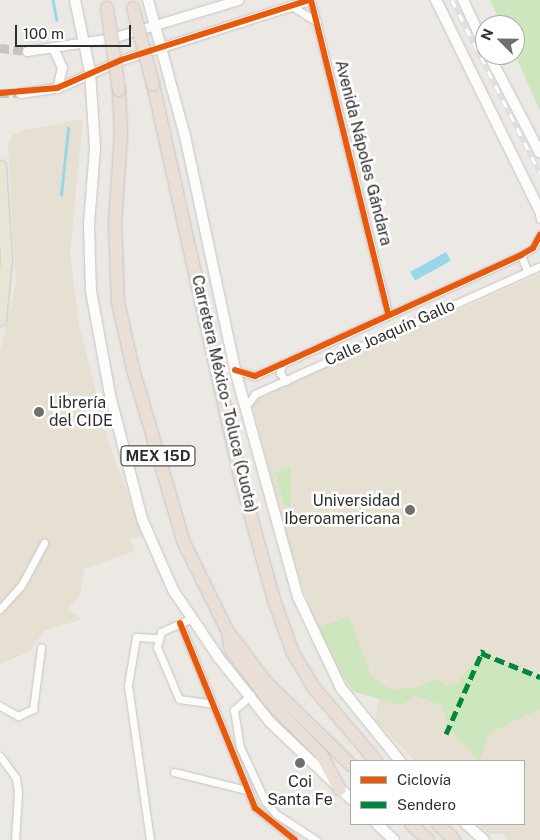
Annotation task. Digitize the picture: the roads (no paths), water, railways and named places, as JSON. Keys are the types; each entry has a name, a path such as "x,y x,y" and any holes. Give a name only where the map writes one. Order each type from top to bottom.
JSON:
{"highway":[{"name":"MEX 15D","path":"106,4 119,90 121,134 115,222 118,302 132,369 184,543 227,630 266,682 350,764"},
{"name":"Carretera México - Toluca (Cuota)","path":"132,4 153,84 240,474 274,600 294,653 314,688 375,760"},
{"path":"227,630 231,650 256,692 328,754 347,795"},
{"path":"413,825 428,840"},
{"path":"439,825 454,840"}],"main road":[{"path":"75,0 90,72 95,148 89,225 92,291 110,395 142,518 174,590 192,618 256,692 270,722 347,795"},
{"path":"148,0 187,145 235,370 290,569 314,636 348,699 399,760"},
{"path":"430,0 444,19"},
{"path":"436,0 539,213"},
{"path":"463,0 475,26"},
{"path":"494,65 540,153"},
{"path":"0,166 6,259 0,320"},
{"path":"378,825 394,840"},
{"path":"467,825 484,840"}],"street":[{"path":"27,50 85,44 155,26 238,0"},
{"path":"20,94 57,88 90,72 160,46 310,0"},
{"name":"Avenida Nápoles Gándara","path":"310,0 388,313"},
{"path":"290,5 317,22"},
{"path":"53,48 62,67 57,88"},
{"name":"Calle Joaquín Gallo","path":"235,370 255,376 388,313 521,255 533,248 540,235"},
{"path":"521,255 528,271"},
{"name":"Calle Joaquín Gallo","path":"245,407 255,394 540,266"},
{"path":"282,364 280,373 286,381"},
{"path":"0,609 11,603 44,543"},
{"path":"150,840 128,685 136,638 158,638 180,623 192,618"},
{"path":"180,623 246,790 271,824 295,840"},
{"path":"158,638 171,690 179,699 213,704"},
{"path":"0,706 18,716 33,710 41,648"},
{"path":"256,692 234,710 240,747 265,802 276,814 316,840"},
{"path":"0,756 16,778 18,792 15,840"},
{"path":"174,772 246,790"}],"water":[{"path":"446,252 451,261 415,281 410,272"}],"waterway":[{"path":"53,0 57,20"},
{"path":"61,195 68,128"}],"tunnel":[{"path":"0,48 27,51"},
{"path":"0,93 20,93"}],"railway":[{"path":"452,0 540,173"}],"place":[{"name":"Librería del CIDE","path":"39,412"},
{"name":"Universidad Iberoamericana","path":"410,510"},
{"name":"Coi Santa Fe","path":"300,763"}]}
